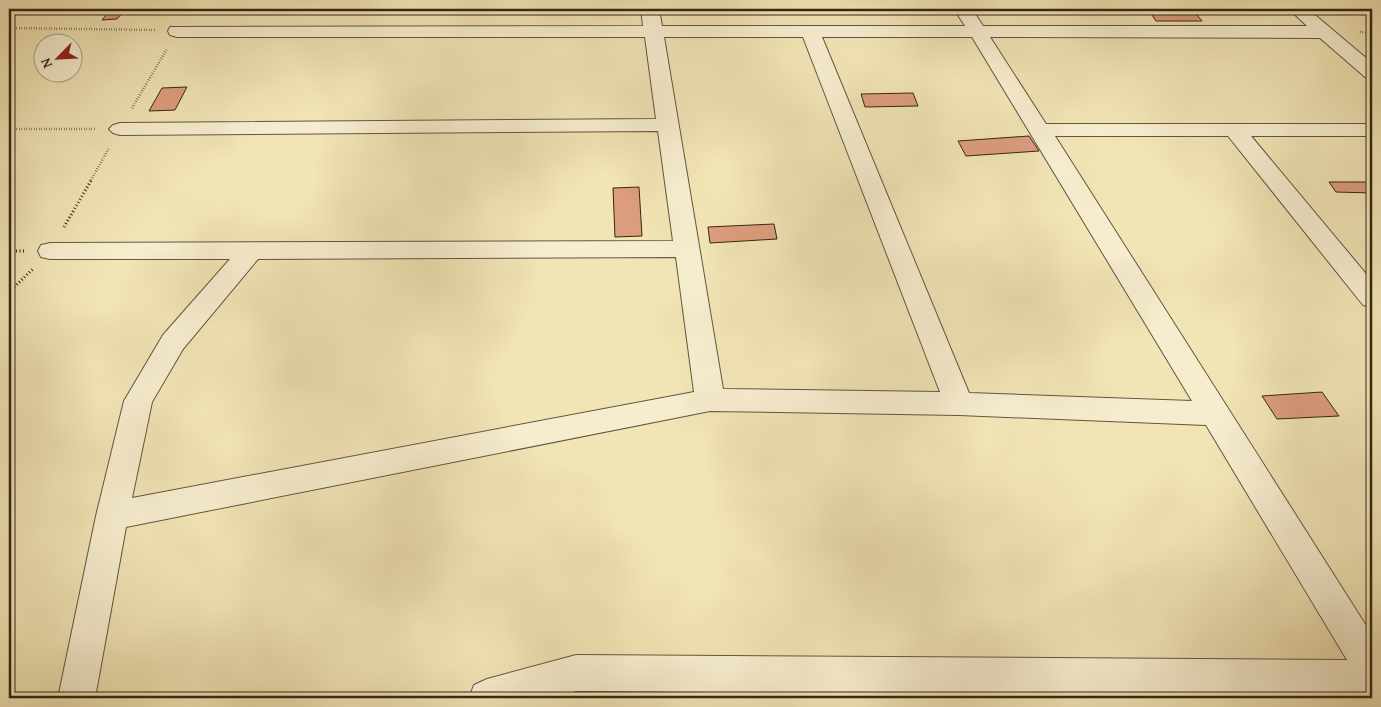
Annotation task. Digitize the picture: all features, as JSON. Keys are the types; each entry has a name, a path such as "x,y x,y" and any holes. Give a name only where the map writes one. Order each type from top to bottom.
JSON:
{"street":[{"path":"963,9 1040,130 1372,668"},
{"path":"1298,9 1372,73"},
{"path":"177,30 652,20 810,31 1324,32"},
{"path":"652,20 710,400"},
{"path":"810,31 960,404"},
{"path":"120,129 668,125"},
{"path":"1040,130 1372,130"},
{"path":"1234,130 1372,298"},
{"path":"50,252 687,249"},
{"path":"76,698 112,516 138,401 174,342 251,251"},
{"path":"112,516 710,400 960,404 1214,414"},
{"path":"487,698 576,673 1372,679"}],"path":[{"path":"9,28 177,30 50,252 9,292"},
{"path":"9,130 120,129"}],"building":[{"path":"111,9 126,9 117,19 102,20"},
{"path":"1148,9 1192,9 1202,21 1156,21"},
{"path":"187,87 175,110 149,111 162,88"},
{"path":"913,93 918,106 865,107 861,94"},
{"path":"1029,136 1039,151 966,156 958,141"},
{"path":"1329,182 1372,182 1372,193 1336,192"},
{"path":"639,187 642,236 615,237 613,188"},
{"path":"774,224 777,239 710,243 708,227"},
{"path":"1322,392 1339,416 1277,419 1262,396"}]}
